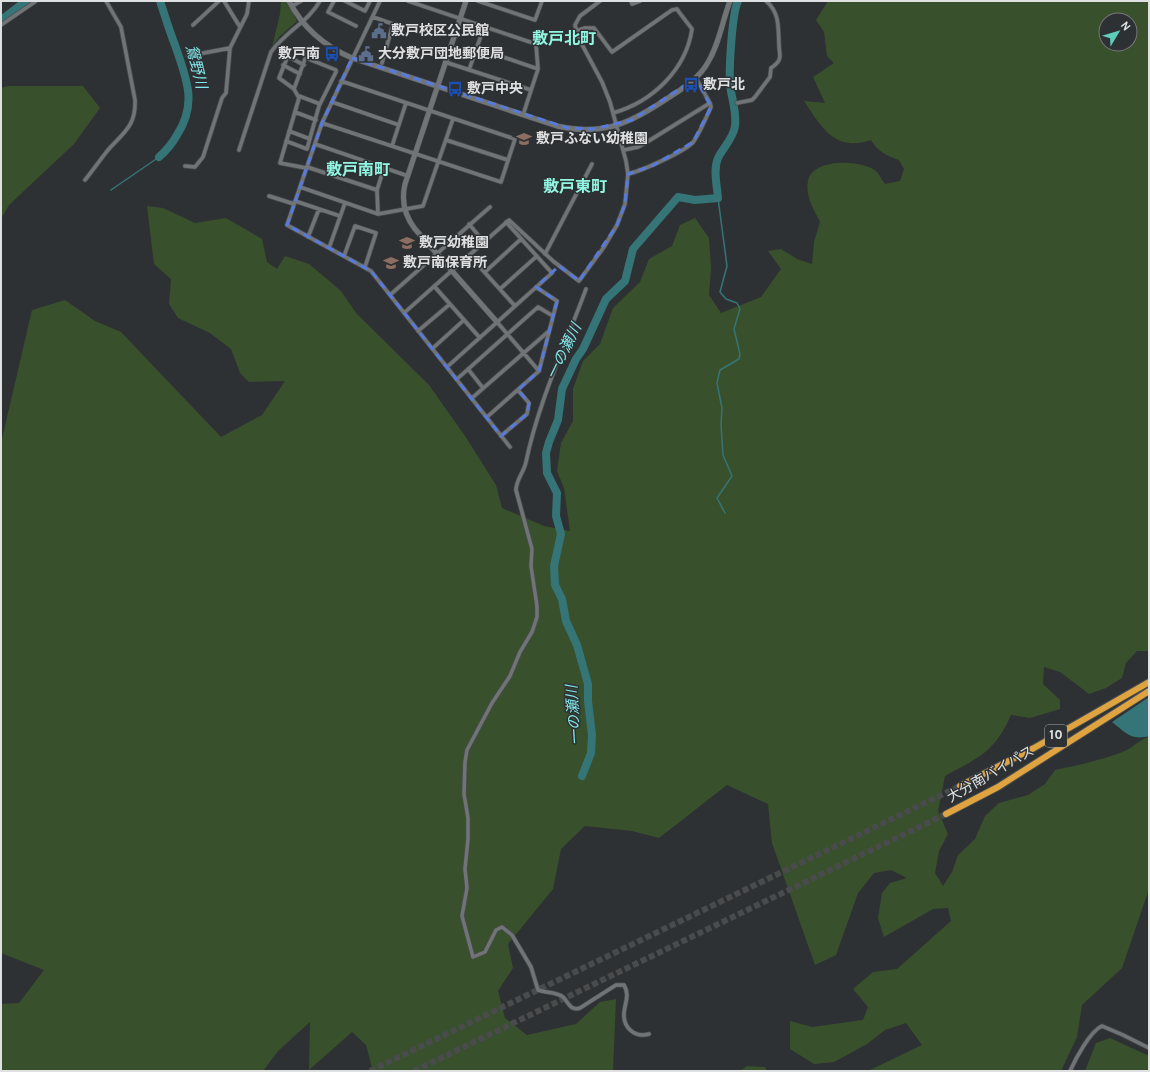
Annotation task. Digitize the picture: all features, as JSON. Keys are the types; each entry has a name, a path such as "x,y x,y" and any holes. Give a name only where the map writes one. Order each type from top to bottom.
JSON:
{"highway":[{"name":"大分南バイパス","path":"960,786 1034,748 1135,690 1149,680"},
{"name":"大分南バイパス","path":"946,814 998,787 1149,691"}],"street":[{"path":"1,25 36,1"},
{"path":"85,180 127,131 135,112 135,100 121,27 106,1"},
{"path":"193,25 219,1"},
{"path":"224,1 240,27"},
{"path":"186,166 195,167 203,157 222,98 226,93 230,48 249,8 249,1"},
{"path":"289,1 302,22 326,44 352,58 568,128 593,129 616,126 645,113 696,78 712,55 730,1"},
{"path":"292,6 301,1"},
{"path":"239,150 271,52 281,39 314,10 320,1"},
{"path":"334,1 328,12 356,26"},
{"path":"345,1 366,11 370,1"},
{"path":"380,1 322,123 287,225 371,271 510,447"},
{"path":"408,1 536,44 538,69 524,112"},
{"path":"466,1 403,191 405,210 407,217 415,230 525,352 539,371"},
{"path":"478,1 491,3 535,20 542,1"},
{"path":"404,313 509,220 545,254 580,281 612,236 622,215 627,193 628,174 624,150 606,91 576,31 575,25 580,16 600,1"},
{"path":"631,1 632,4 640,1"},
{"path":"737,103 752,100 755,97 770,77 771,68 777,63 781,56 778,20 771,6 766,1"},
{"path":"576,31 585,28 594,28 612,52 672,10 677,9 692,29 686,52 675,72 636,105 613,113"},
{"path":"373,17 393,24 382,63"},
{"path":"469,70 484,26"},
{"path":"188,56 230,48"},
{"path":"294,89 309,48"},
{"path":"477,48 538,69"},
{"path":"304,65 288,55 279,78 294,89 299,96 320,104"},
{"path":"286,141 306,149 320,104 336,70 306,58"},
{"path":"445,62 531,90"},
{"path":"283,65 300,74"},
{"path":"628,174 638,172 654,165 693,142 711,107 696,78"},
{"path":"322,123 501,182 515,139 341,81"},
{"path":"299,96 280,163 306,167 377,190"},
{"path":"332,102 399,124"},
{"path":"392,146 406,103"},
{"path":"624,150 638,147 710,103"},
{"path":"295,112 316,120"},
{"path":"300,187 378,214 424,206 453,118"},
{"path":"289,131 310,139"},
{"path":"446,140 508,160"},
{"path":"314,144 408,176"},
{"path":"545,254 592,164"},
{"path":"378,214 377,190 384,168"},
{"path":"269,196 295,202 340,216"},
{"path":"329,248 345,203"},
{"path":"390,295 490,207"},
{"path":"308,237 319,209"},
{"path":"447,367 552,273 506,222"},
{"path":"469,224 484,242"},
{"path":"344,256 354,226 376,233 365,267"},
{"path":"485,272 522,239"},
{"path":"469,255 515,306"},
{"path":"500,289 537,256"},
{"path":"434,286 480,338"},
{"path":"487,417 539,371 557,301 536,287"},
{"path":"586,289 536,424 526,463 517,482 516,490 532,549 531,566 537,606 537,617 532,632 520,652 510,676 492,703 467,750 464,794 468,818 468,840 465,869 467,888 462,916 473,957 485,952 496,930 502,927 512,935 531,967 538,990 561,996 570,1007 575,1009 580,1008 616,985 624,985 628,996 624,1013 627,1025 633,1033 638,1036 649,1034"},
{"path":"418,330 450,304"},
{"path":"457,379 538,307 553,316"},
{"path":"433,348 464,320"},
{"path":"472,398 549,331"},
{"path":"468,370 483,388"},
{"path":"501,436 526,414 529,403 518,390"},
{"path":"1070,1071 1074,1061 1096,1029 1102,1026 1149,1048"}],"highlighted area":[{"path":"352,58 568,128 593,129 632,120 696,78 711,107 693,142 654,165 628,174 625,204 617,225 579,281 559,266 536,287 557,301 539,371 518,390 529,403 527,414 501,436 371,271 287,225 322,123"}],"green space":[{"path":"281,1 286,1 297,21 279,37 272,47 280,14"},
{"path":"828,1 1149,1 1149,651 1137,651 1126,663 1122,678 1106,688 1089,694 1060,672 1044,667 1043,684 1060,700 1060,709 1030,718 1011,715 1005,728 992,746 984,753 945,776 938,811 948,834 939,851 935,873 943,886 952,872 958,855 975,839 985,816 999,803 1028,795 1045,784 1055,770 1090,762 1125,751 1143,739 1149,737 1149,889 1122,968 1082,1005 1077,1037 1061,1071 868,1071 922,1045 906,1023 885,1030 867,1044 834,1062 814,1064 790,1049 790,1021 812,1027 863,1020 868,1007 853,989 873,972 897,969 951,921 948,908 933,909 884,937 878,918 882,893 890,883 907,878 891,870 874,873 858,893 836,955 815,965 772,843 768,804 727,785 659,838 632,831 585,826 561,849 553,889 508,944 513,968 498,991 505,1018 527,1035 576,1024 600,1002 616,999 613,1071 373,1071 366,1045 352,1032 309,1070 310,1022 278,1051 263,1071 1,1071 1,1004 19,1003 44,970 1,953 1,443 32,310 65,300 95,321 121,332 221,437 262,415 285,381 249,382 240,373 231,349 210,333 178,318 169,304 171,279 154,264 147,206 163,208 195,223 226,218 262,239 267,262 277,269 285,256 309,264 341,291 356,313 429,385 465,436 496,485 502,508 544,526 570,531 564,488 557,471 561,443 573,421 573,389 583,361 600,344 613,308 640,282 649,259 672,246 680,225 695,218 709,238 711,268 709,295 721,313 761,297 781,269 768,251 781,249 797,259 812,264 814,242 820,222 811,203 807,187 811,173 818,168 827,165 849,163 860,164 876,171 885,184 900,181 904,169 899,160 883,153 871,140 859,143 848,143 839,140 824,128 804,101 825,103 813,77 834,63 827,56 824,32 816,20"},
{"path":"8,86 83,86 100,108 74,144 9,205 1,219 1,88"},
{"path":"1110,1038 1149,1056 1149,1071 1085,1071 1096,1043"},
{"path":"747,1066 765,1067 767,1071 740,1071"}],"water":[{"path":"1149,697 1149,736 1137,737 1129,735 1112,722"}],"waterway":[{"path":"1,20 26,1"},
{"name":"鴛野川","path":"159,157 171,144 183,123 187,112 188,101 188,90 183,68 160,1"},
{"name":"一の瀬川","path":"582,776 591,753 592,735 588,701 588,684 577,645 566,621 562,599 555,585 554,566 561,534 556,516 557,493 547,473 546,453 558,420 562,389 576,359 583,349 606,299 625,281 633,249 678,197 695,200 718,198 716,178 718,158 733,134 735,126 735,115 730,83 730,66 731,41 738,1"},
{"path":"111,190 159,157"},
{"path":"718,198 727,266 720,292 726,299 737,303 740,309 734,329 740,354 739,359 720,370 717,383 722,408 721,425 723,455 732,476 717,498 725,513"}],"tunnel":[{"path":"370,1071 960,786"},
{"path":"414,1071 946,814"}],"place":[{"name":"敷戸校区公民館","path":"379,31"},
{"name":"敷戸南","path":"332,54"},
{"name":"大分敷戸団地郵便局","path":"366,54"},
{"name":"敷戸北","path":"691,85"},
{"name":"敷戸中央","path":"455,89"},
{"name":"敷戸ふない幼稚園","path":"524,139"},
{"name":"敷戸幼稚園","path":"407,243"},
{"name":"敷戸南保育所","path":"391,263"}],"district":[{"name":"敷戸北町","path":"564,40"},
{"name":"敷戸南町","path":"358,171"},
{"name":"敷戸東町","path":"575,188"}]}
